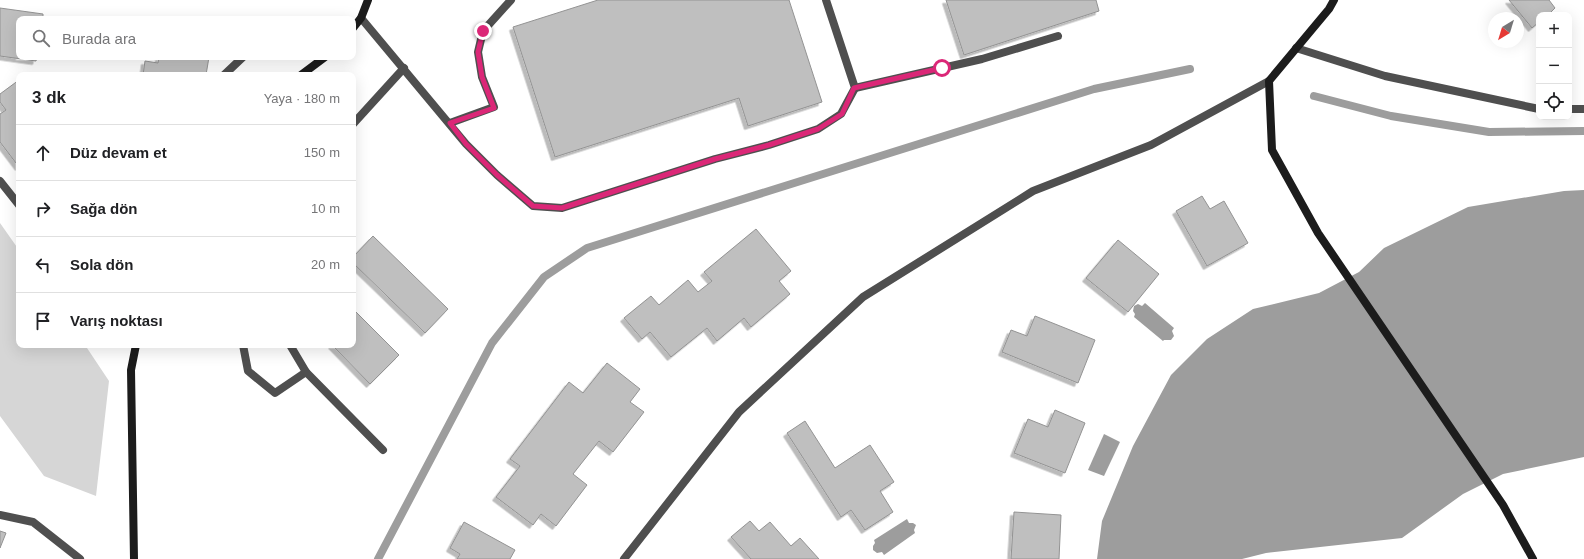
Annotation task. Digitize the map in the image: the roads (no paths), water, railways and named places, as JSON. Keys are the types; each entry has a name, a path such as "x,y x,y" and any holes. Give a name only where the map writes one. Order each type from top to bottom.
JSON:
{"street":[{"path":"356,24 361,18 368,0"},
{"path":"450,123 494,108 482,77 478,52 483,31 511,0"},
{"path":"361,18 466,144 497,175 533,206 562,208 715,159 769,145 818,129 842,114 854,88 826,0"},
{"path":"624,559 739,412 863,297 1033,190 1151,145 1269,81 1330,8 1334,0"},
{"path":"854,88 982,59 1058,36"},
{"path":"1296,48 1385,76 1536,108"},
{"path":"227,72 240,60"},
{"path":"305,72 321,60"},
{"path":"356,121 404,68"},
{"path":"1269,81 1272,150 1318,233 1503,505 1533,559"},
{"path":"1572,109 1584,109"},
{"path":"0,181 16,201"},
{"path":"134,559 131,370 135,348"},
{"path":"244,348 248,371 275,393 306,372"},
{"path":"292,348 306,372 383,450"},
{"path":"0,514 33,522 80,559"}],"waterway":[{"path":"378,559 492,343 544,277 587,248 1094,89 1190,69"},
{"path":"1314,96 1391,116 1489,132 1584,131"}]}
